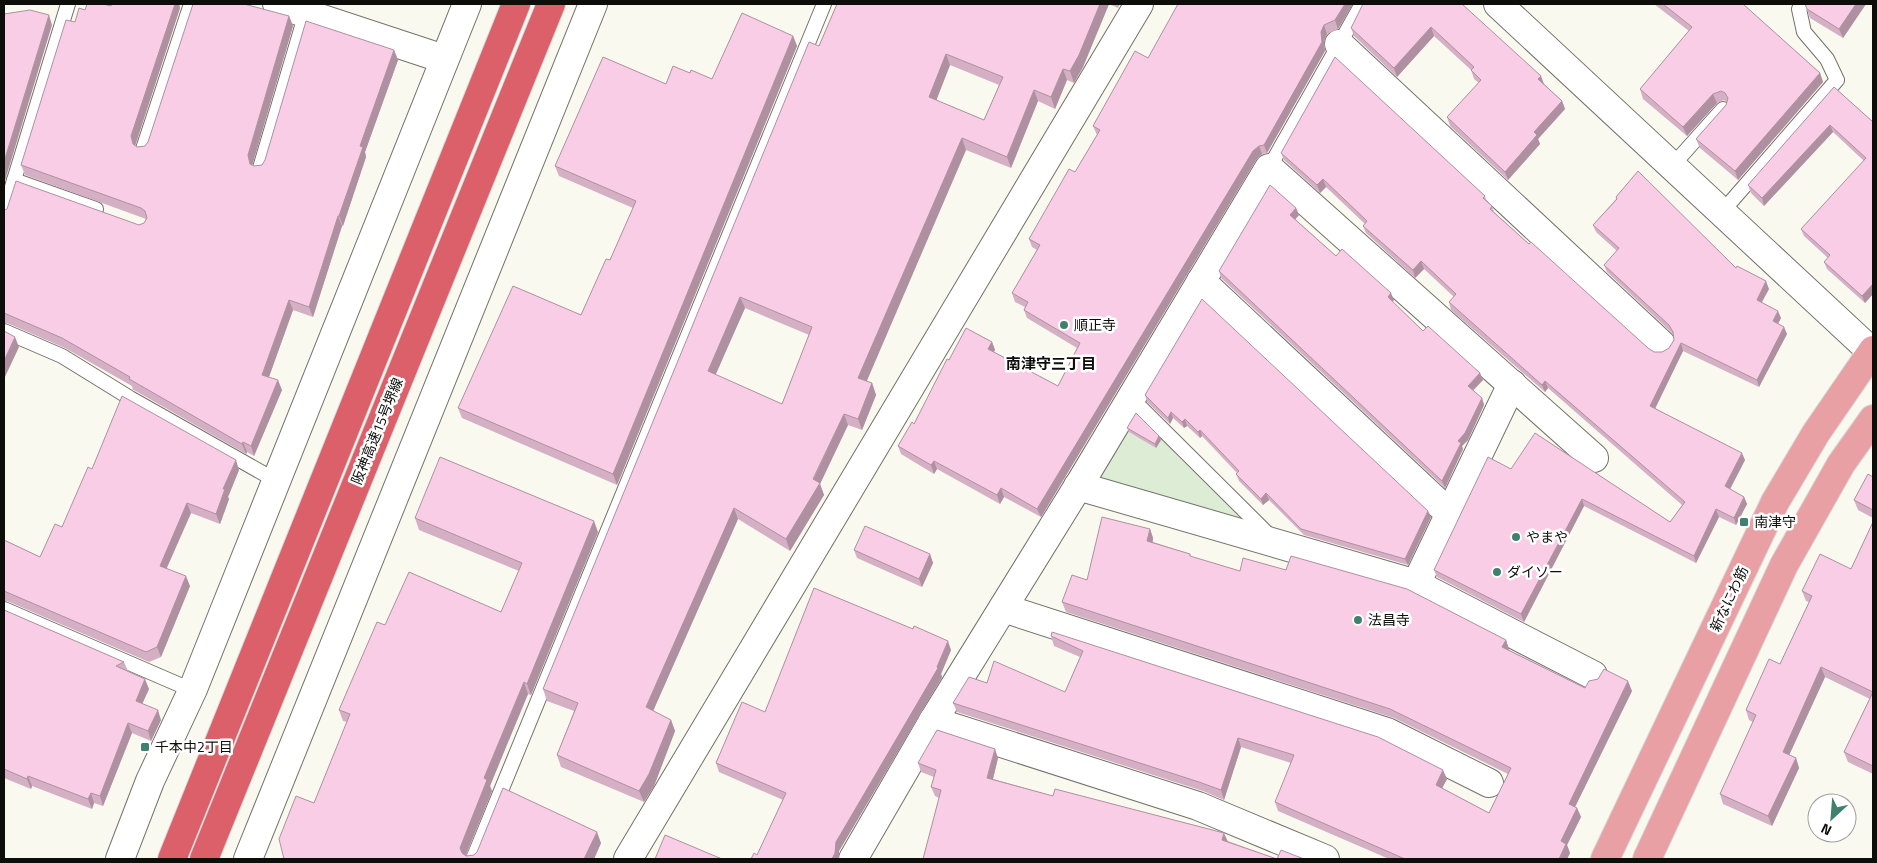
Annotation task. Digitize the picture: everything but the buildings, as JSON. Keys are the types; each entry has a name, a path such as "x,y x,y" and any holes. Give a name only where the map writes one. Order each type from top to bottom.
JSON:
{"highway":[{"path":"172,859 516,4"},
{"name":"阪神高速15号堺線","path":"204,859 551,4"}],"main road":[{"name":"新なにわ筋","path":"1605,859 1776,502 1816,433 1873,351"},
{"path":"1647,859 1784,565 1842,464 1873,419"}],"street":[{"path":"278,4 444,59"},
{"path":"125,858 150,781 193,688 467,4"},
{"path":"248,859 593,4"},
{"path":"628,859 1139,4"},
{"path":"1498,4 1873,351"},
{"path":"1339,44 1661,344"},
{"path":"862,857 933,721 1078,486 1269,168 1594,458"},
{"path":"1201,282 1450,514"},
{"path":"1416,584 1512,384"},
{"path":"1078,486 1416,584 1593,675"},
{"path":"1003,608 1387,732 1489,784"},
{"path":"933,721 1198,806 1289,852 1324,859"}],"lane":[{"path":"4,213 68,4"},
{"path":"143,149 191,4"},
{"path":"473,859 824,4"},
{"path":"1269,168 1362,4"},
{"path":"1722,212 1837,80 1827,59 1804,32 1799,9 1802,4"},
{"path":"260,168 306,13"},
{"path":"1672,166 1723,109"},
{"path":"14,180 106,213"},
{"path":"4,331 62,356 130,398 275,480"},
{"path":"1131,398 1278,544"},
{"path":"4,609 180,685 193,688"}],"green space":[{"path":"1132,415 1165,434 1251,520 1243,530 1092,480"}],"place":[{"name":"順正寺","path":"1064,325"},
{"name":"南津守","path":"1744,522"},
{"name":"やまや","path":"1516,537"},
{"name":"ダイソー","path":"1497,572"},
{"name":"法昌寺","path":"1358,620"},
{"name":"千本中2丁目","path":"145,747"}],"district":[{"name":"南津守三丁目","path":"1051,364"}]}
